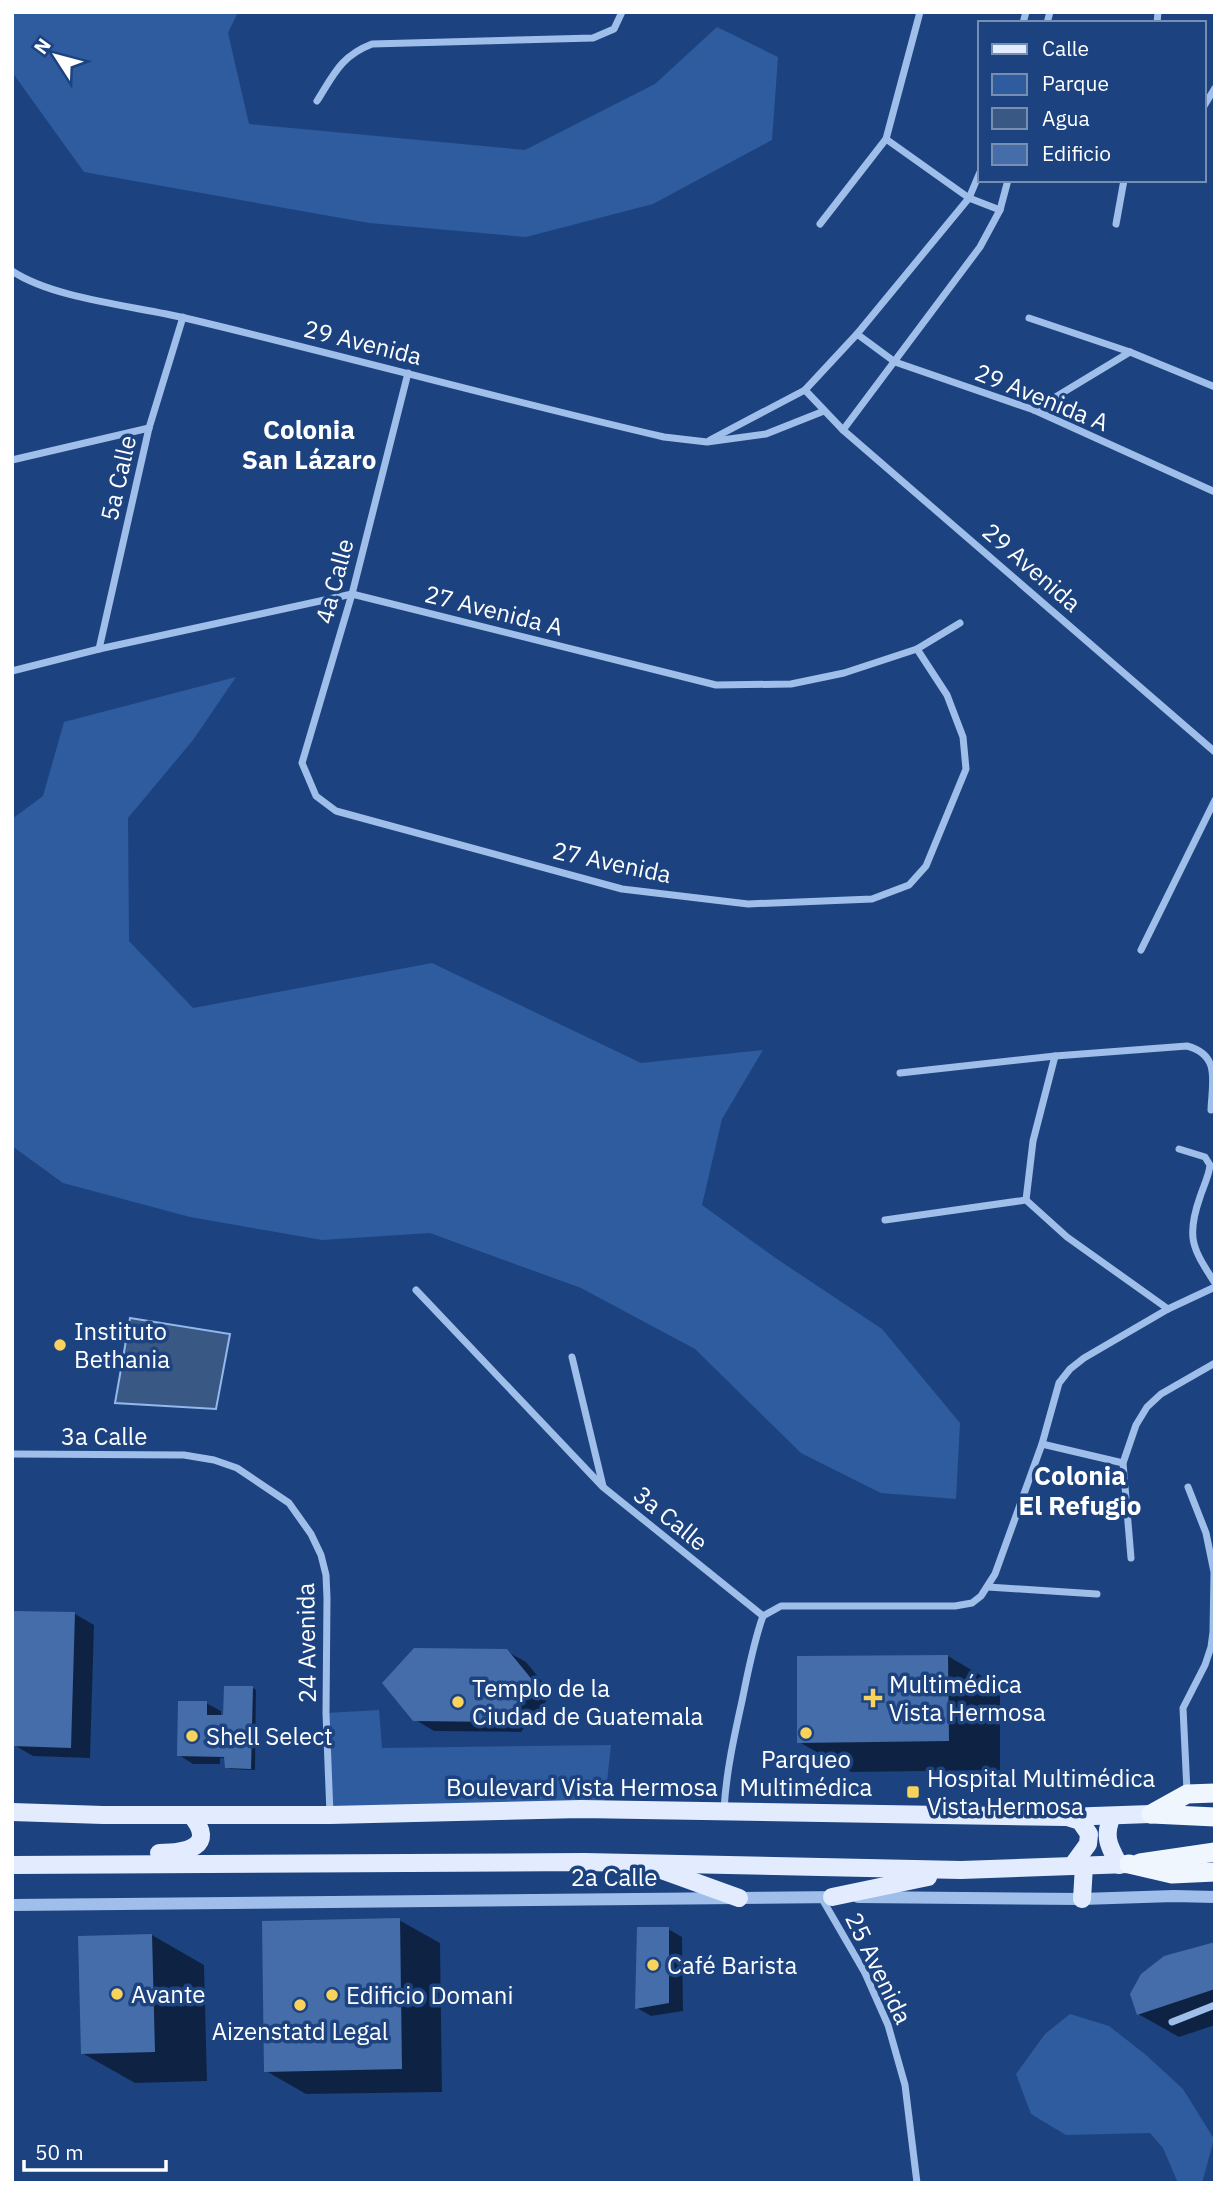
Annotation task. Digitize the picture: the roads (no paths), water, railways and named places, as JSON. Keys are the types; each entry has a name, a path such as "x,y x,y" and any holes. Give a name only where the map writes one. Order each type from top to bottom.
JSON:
{"highway":[{"path":"1151,1814 1187,1794 1215,1793"},
{"path":"1151,1814 1215,1817"},
{"path":"1124,1865 1215,1852"},
{"path":"1124,1865 1172,1874 1215,1872"}],"main road":[{"name":"Boulevard Vista Hermosa","path":"12,1812 330,1815 582,1809 1065,1816 1151,1814"},
{"path":"12,1856 180,1853 191,1850 200,1840 200,1828 191,1815"},
{"path":"1065,1816 1080,1821 1089,1834 1088,1844 1078,1866 1082,1899"},
{"path":"1112,1816 1106,1831 1107,1839 1124,1865"},
{"path":"12,1865 643,1863 961,1870 1124,1865"},
{"path":"643,1863 739,1898"},
{"path":"827,1897 961,1870"}],"street":[{"path":"317,101 341,64 356,50 372,44 593,38 614,29 622,12"},
{"path":"820,224 886,139 920,12"},
{"path":"886,139 969,198 1000,210"},
{"path":"707,442 805,390 857,334 969,198 978,177"},
{"path":"844,430 980,247 1000,210 1007,182"},
{"path":"1116,224 1124,182"},
{"name":"29 Avenida","path":"12,271 26,280 66,292 183,317 652,435 707,442 766,435 824,411"},
{"name":"5a Calle","path":"99,649 149,428 183,317"},
{"path":"1029,318 1130,352 1215,387"},
{"name":"29 Avenida A","path":"857,334 895,362 1034,410 1215,492"},
{"path":"1034,410 1130,352"},
{"name":"4a Calle","path":"316,796 302,762 352,594 408,373"},
{"name":"29 Avenida","path":"805,390 844,430 1215,752"},
{"path":"12,460 149,428"},
{"name":"27 Avenida A","path":"12,671 99,649 352,594 716,685 791,684 844,673 917,649 960,623"},
{"name":"27 Avenida","path":"316,796 336,811 622,889 748,904 872,899 909,885 926,866 966,769 963,737 947,695 917,649"},
{"path":"1141,950 1215,800"},
{"path":"900,1073 1055,1056 1187,1046 1202,1052 1213,1066 1211,1110"},
{"path":"1026,1200 1033,1141 1055,1056"},
{"path":"724,1811 731,1751 755,1637 763,1616 781,1606 955,1606 972,1603 981,1596 995,1574 1042,1444 1059,1383 1070,1369 1084,1358 1215,1285 1191,1235 1192,1218 1210,1165 1205,1157 1179,1149"},
{"path":"885,1220 1026,1200"},
{"path":"1026,1200 1067,1237 1168,1309"},
{"name":"3a Calle","path":"416,1290 603,1487 763,1616"},
{"path":"572,1357 603,1487"},
{"path":"1131,1558 1123,1463 1136,1425 1147,1407 1161,1394 1215,1363"},
{"path":"1042,1444 1123,1463"},
{"name":"3a Calle","path":"12,1454 184,1455 214,1460 237,1468 289,1503 311,1534 321,1555"},
{"path":"1187,1794 1183,1708 1211,1647 1214,1584 1206,1533 1188,1488"},
{"name":"24 Avenida","path":"321,1555 326,1575 327,1598 326,1713 330,1815"},
{"path":"988,1587 1097,1594"},
{"name":"2a Calle","path":"12,1905 827,1897 1215,1897"},
{"name":"25 Avenida","path":"827,1897 888,2025 905,2085 917,2183"},
{"path":"1172,2022 1215,2005"}],"water":[{"path":"130,1318 230,1334 216,1409 115,1403"}],"place":[{"name":"Instituto Bethania","path":"60,1345"},
{"name":"Multimédica Vista Hermosa","path":"873,1698"},
{"name":"Templo de la Ciudad de Guatemala","path":"458,1702"},
{"name":"Parqueo Multimédica","path":"806,1733"},
{"name":"Shell Select","path":"192,1736"},
{"name":"Hospital Multimédica Vista Hermosa","path":"913,1792"},
{"name":"Café Barista","path":"653,1965"},
{"name":"Avante","path":"117,1994"},
{"name":"Edificio Domani","path":"332,1995"},
{"name":"Aizenstatd Legal","path":"300,2005"}],"district":[{"name":"Colonia San Lázaro","path":"309,444"},
{"name":"Colonia El Refugio","path":"1080,1490"}]}
